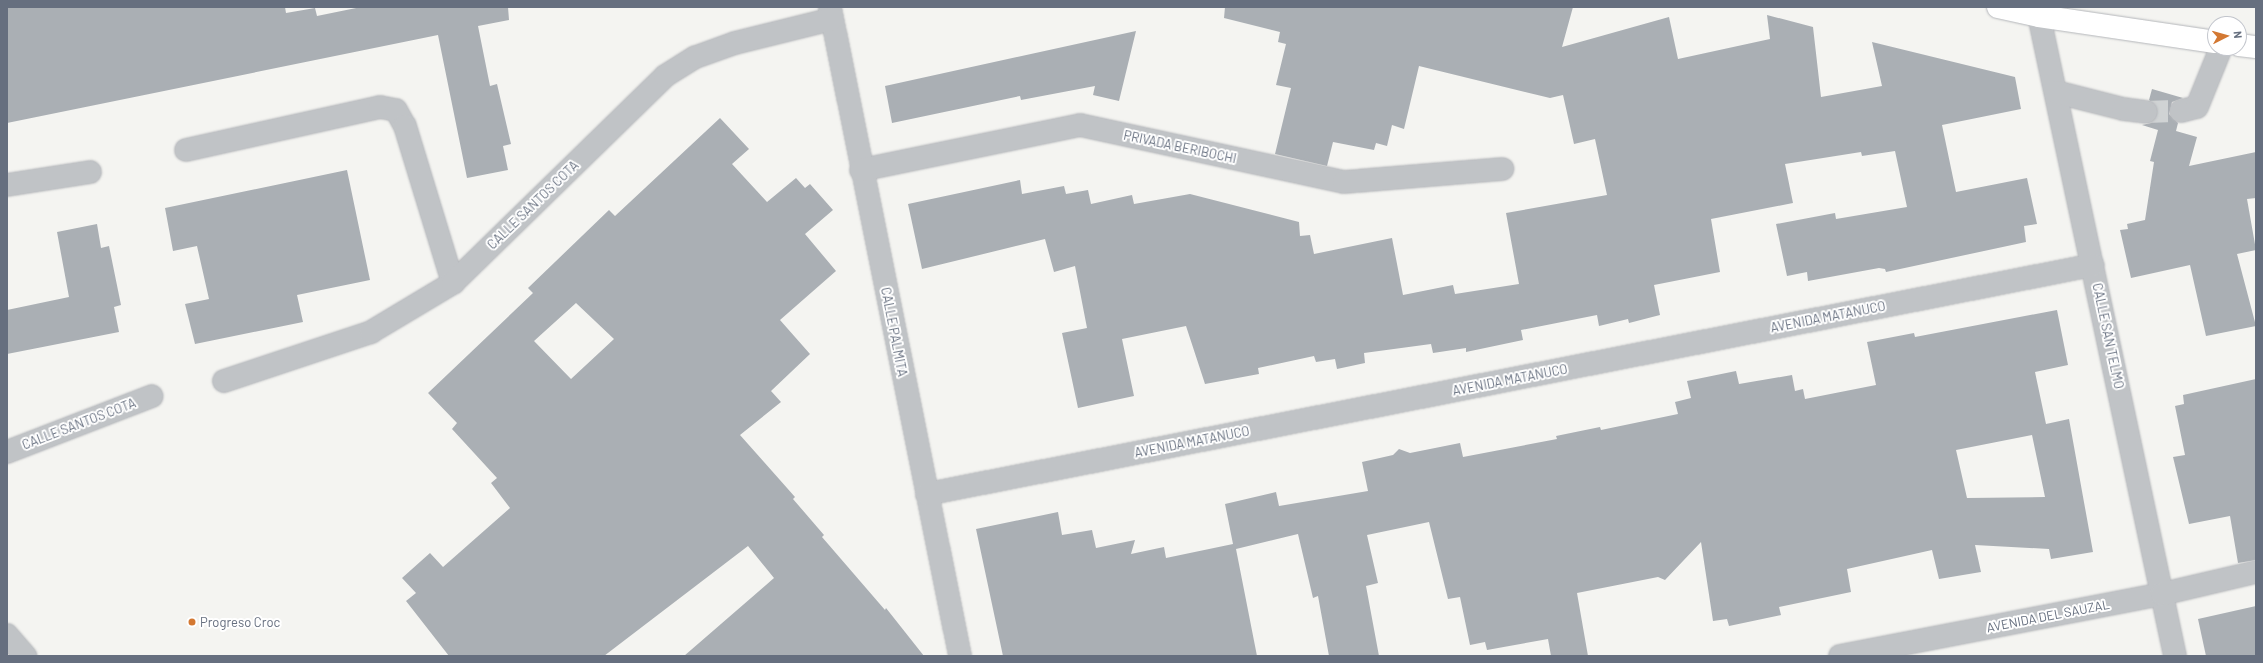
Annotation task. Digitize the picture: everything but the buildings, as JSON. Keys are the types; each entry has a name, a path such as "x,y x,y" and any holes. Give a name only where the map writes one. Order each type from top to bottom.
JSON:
{"main road":[{"path":"1998,7 2039,16 2207,41"}],"street":[{"name":"CALLE PALMITA","path":"831,13 960,656"},
{"name":"CALLE SANTOS COTA","path":"224,381 371,332 453,283 665,76 696,57 734,43 831,13"},
{"name":"CALLE SAN TELMO","path":"2039,16 2175,656"},
{"path":"2181,111 2197,107 2218,56"},
{"path":"2056,92 2123,109 2146,112"},
{"path":"186,150 380,107 396,110 405,126 453,283"},
{"name":"PRIVADA BERIBOCHI","path":"862,170 1080,125 1344,182 1502,169"},
{"path":"7,185 90,172"},
{"name":"AVENIDA MATANUCO","path":"927,494 2093,265"},
{"name":"CALLE SANTOS COTA","path":"7,452 152,396"},
{"name":"AVENIDA DEL SAUZAL","path":"1840,656 2162,594 2256,572"},
{"path":"7,635 25,656"}],"tunnel":[{"path":"2146,112 2181,111"}],"place":[{"name":"Progreso Croc","path":"192,622"}]}
